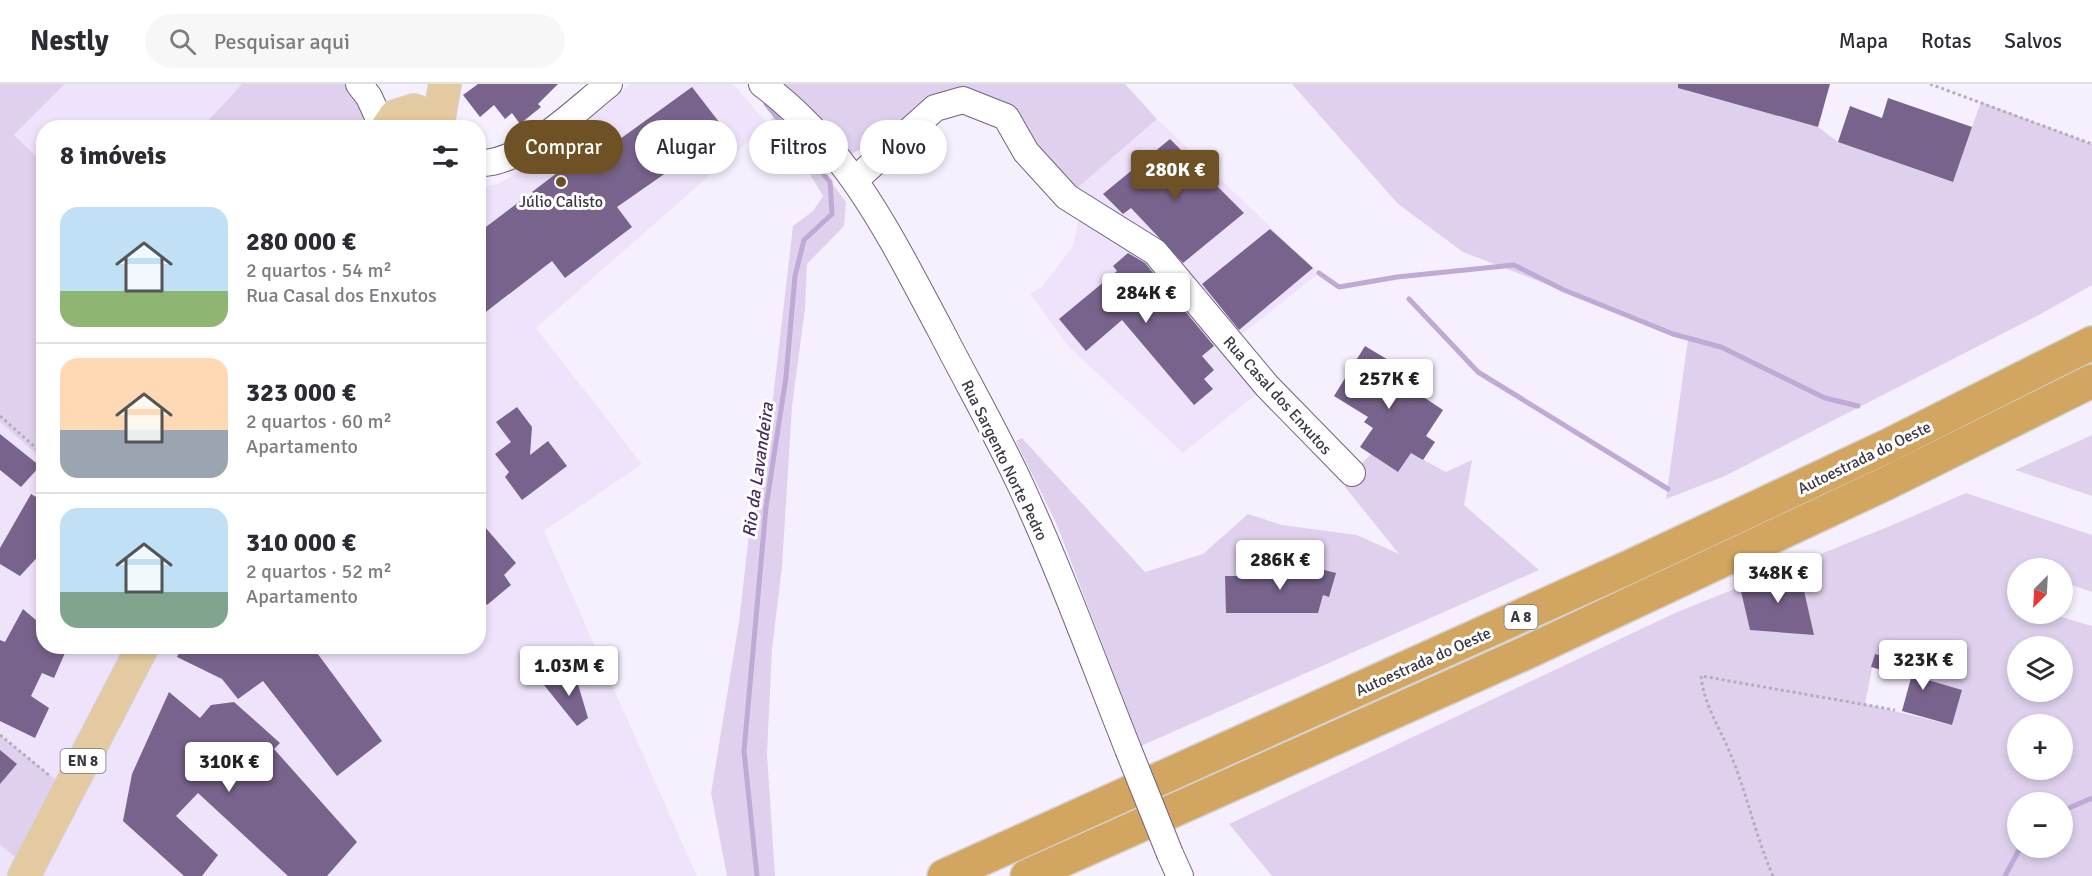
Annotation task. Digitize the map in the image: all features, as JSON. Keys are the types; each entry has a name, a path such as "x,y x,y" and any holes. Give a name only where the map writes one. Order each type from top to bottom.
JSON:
{"highway":[{"name":"Autoestrada do Oeste","path":"944,876 1627,568 1887,446 2092,343"},
{"name":"Autoestrada do Oeste","path":"1027,876 1541,646 1866,493 2092,381"}],"main road":[{"path":"412,120 436,84"},
{"path":"412,120 445,84"},
{"name":"EN 8","path":"24,876 139,654"}],"street":[{"path":"486,162 500,161 513,155 550,130 609,84"},
{"name":"Rua Sargento Norte Pedro","path":"762,84 820,137 856,179 893,242 1020,483 1175,865"},
{"path":"364,90 409,120"},
{"name":"Rua Casal dos Enxutos","path":"856,179 935,108 963,100 1006,117 1026,152 1067,197 1155,252 1267,386 1352,473"}],"path":[{"path":"1930,84 2092,144"},
{"path":"0,416 36,448"},
{"path":"1773,876 1756,839 1731,754 1703,697 1701,676 1895,710"},
{"path":"0,735 68,790"}],"shaded area":[{"path":"0,84 65,84 14,135 36,156 36,454 0,422"},
{"path":"65,84 242,84 208,120 36,120 36,156 14,135"},
{"path":"242,84 350,84 366,120 208,120"},
{"path":"630,84 733,84 764,120 749,120 749,141 737,151 737,120 635,120 635,174 711,174 536,328 642,464 544,531 697,876 0,876 0,422 36,454 36,654 486,654 486,186 498,184 515,174 623,174 623,120 586,120"},
{"path":"781,84 1125,84 1157,119 1067,197 1006,117 935,108 913,120 860,120 860,149 850,155 848,153 848,120 816,120"},
{"path":"1292,84 1686,84 1687,91 1818,127 1838,142 1952,182 1981,102 2092,144 2092,285 2039,315 1725,476 1666,499 1688,339 1463,252 1398,204"},
{"path":"778,111 785,120 771,120"},
{"path":"1157,119 1319,273 1231,343 1267,386 1183,453 1068,346 1030,293 1042,287 1073,246 1080,213 1067,197"},
{"path":"810,174 825,174 846,202 844,226 807,264 805,309 792,406 782,567 772,649 767,754 775,876 727,876 711,793 739,622 755,481 773,398 793,226 813,211 823,196"},
{"path":"2092,435 2092,496 2015,470"},
{"path":"1022,438 1145,572 1203,554 1248,514 1282,525 1357,535 1399,554 1345,487 1352,473 1371,454 1398,472 1411,453 1446,472 1472,460 1464,505 1539,570 1141,746 1057,525 1016,441"},
{"path":"1966,493 2092,535 2092,592 2073,585 2073,558 2007,558 2007,624 2073,624 2073,620 2092,626 2092,876 1272,876 1229,824 1675,613","holes":["1875,654 1931,669 1928,680 1962,690 1952,725 1865,704"]},
{"path":"0,735 58,782 19,860 0,845"}],"building":[{"path":"478,84 558,84 538,104 541,107 525,120 517,120 512,113 505,119 494,105 480,117 463,95"},
{"path":"1678,84 1830,84 1818,127 1678,88"},
{"path":"692,87 718,120 646,120"},
{"path":"1888,98 1972,127 1953,182 1838,142 1850,106 1882,118"},
{"path":"635,128 635,174 664,174 617,207 632,227 565,278 552,261 486,312 486,227 556,174 623,174 623,137"},
{"path":"1170,139 1244,213 1183,263 1131,208 1123,214 1103,194"},
{"path":"1270,229 1313,268 1239,330 1202,284"},
{"path":"1128,253 1145,263 1214,346 1202,356 1214,370 1204,379 1213,389 1194,405 1122,320 1086,351 1059,319 1117,271 1113,266"},
{"path":"1365,346 1410,373 1404,384 1443,410 1426,436 1435,442 1423,460 1411,453 1398,472 1360,447 1373,428 1364,422 1368,417 1334,396"},
{"path":"517,407 532,427 530,455 548,441 567,466 522,500 505,477 509,472 495,454 511,442 496,422"},
{"path":"0,434 36,463 36,470 21,487 0,470"},
{"path":"31,494 36,497 36,559 20,576 0,564 0,548"},
{"path":"486,528 516,563 504,575 511,585 487,605"},
{"path":"1281,559 1336,573 1329,597 1323,595 1318,613 1226,613 1225,576 1277,576"},
{"path":"1798,564 1814,635 1750,630 1740,587"},
{"path":"23,609 36,620 36,654 64,654 54,678 42,673 31,696 49,708 35,738 0,721 0,640 5,642"},
{"path":"178,654 318,654 382,741 337,776 263,681 238,699 222,679 177,657"},
{"path":"1875,654 1931,669 1928,680 1962,690 1952,725 1902,711 1911,678 1871,667"},
{"path":"574,671 588,718 577,726 544,685"},
{"path":"169,692 200,718 211,705 234,702 280,743 274,749 357,842 327,876 288,876 198,793 176,816 218,855 202,876 184,876 123,821 132,774"},
{"path":"0,750 17,764 0,784"}],"waterway":[{"name":"Rio da Lavandeira","path":"757,876 744,751 766,507 786,377 795,276 804,240 832,214 830,182 766,104"},
{"path":"1319,273 1339,287 1397,277 1514,265 1564,290 1673,334 1721,347 1825,398 1858,406"},
{"path":"1409,299 1478,372 1668,489"},
{"path":"2073,806 2092,798"},
{"path":"2005,876 2015,858"}],"place":[{"name":"Júlio Calisto","path":"561,182"}]}
